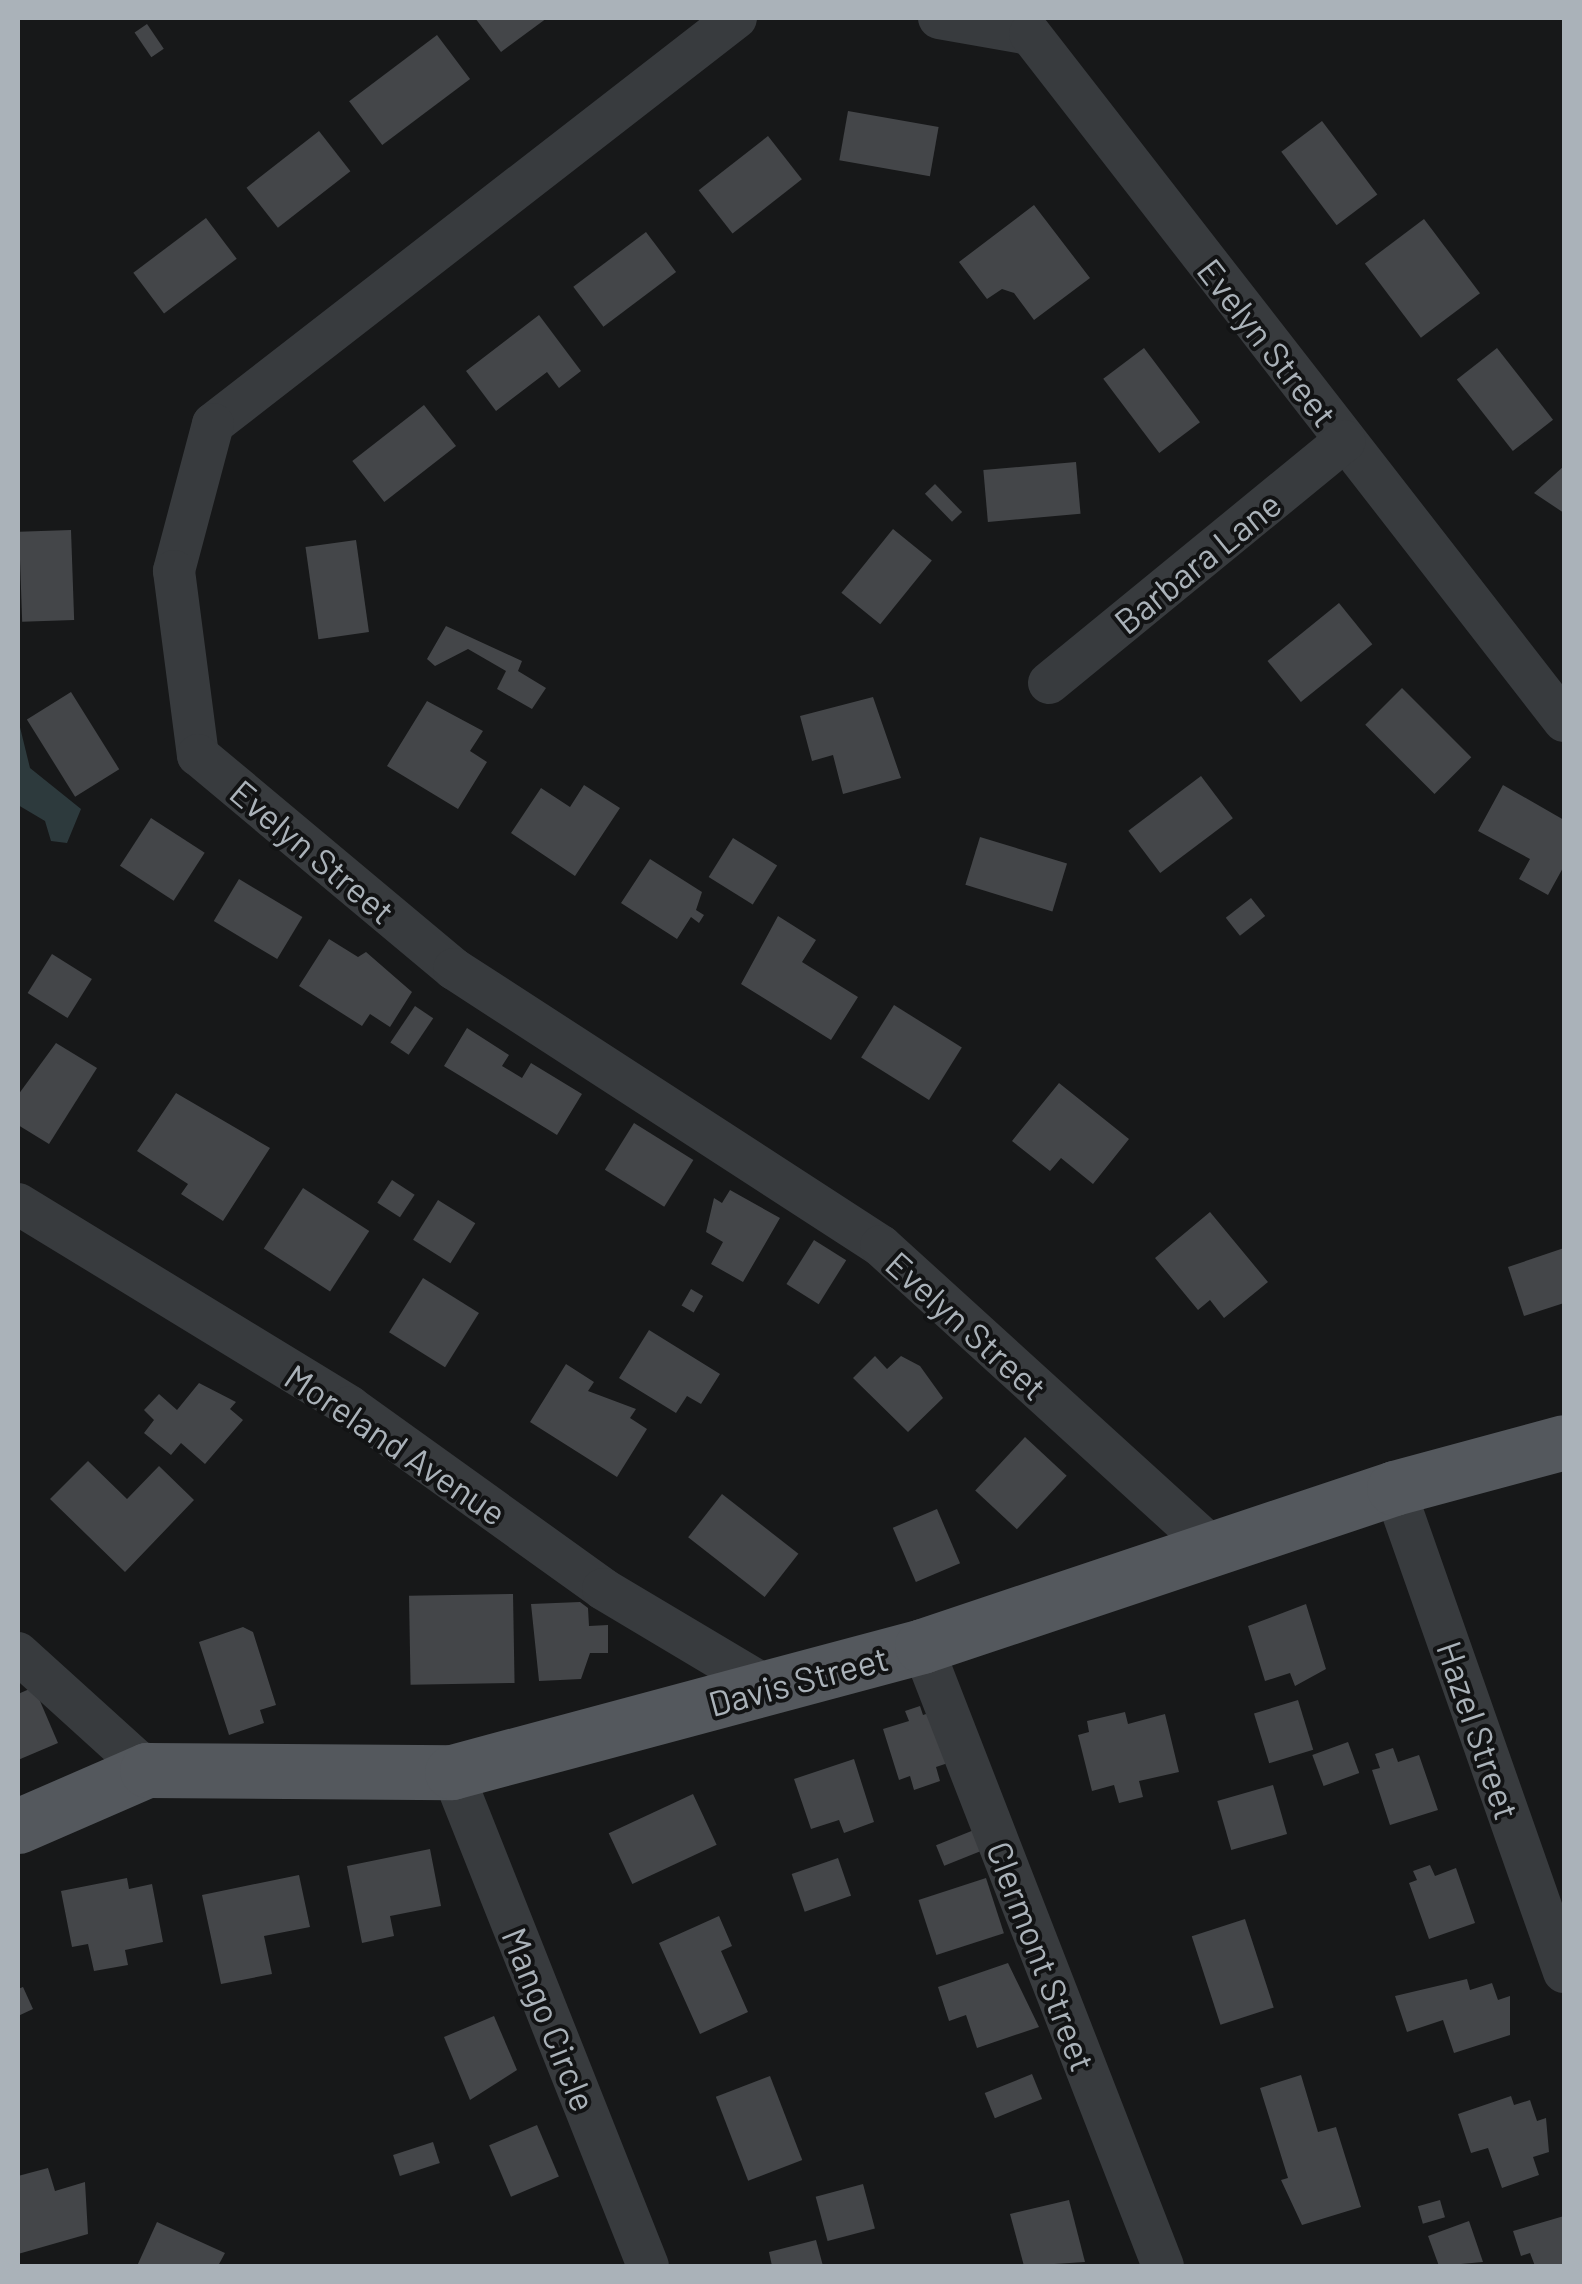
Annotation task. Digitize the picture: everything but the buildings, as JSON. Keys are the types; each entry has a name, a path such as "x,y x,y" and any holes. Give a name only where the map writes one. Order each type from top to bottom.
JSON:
{"main road":[{"name":"Davis Street","path":"18,1826 147,1770 452,1772 922,1646 1218,1554 1394,1488 1564,1442"}],"street":[{"name":"Evelyn Street","path":"736,18 213,424 174,572 198,755 454,968 881,1246 1218,1554"},
{"name":"Evelyn Street","path":"939,18 1030,34 1564,721"},
{"name":"Barbara Lane","path":"1049,683 1345,441"},
{"name":"Moreland Avenue","path":"18,1204 350,1407 603,1589 771,1689"},
{"name":"Hazel Street","path":"1394,1488 1564,1972"},
{"name":"Clermont Street","path":"922,1646 1163,2266"},
{"path":"18,1653 147,1770"},
{"name":"Mango Circle","path":"452,1772 648,2266"}],"shaded area":[{"path":"18,719 30,768 81,809 67,843 51,841 45,821 18,805"}]}
